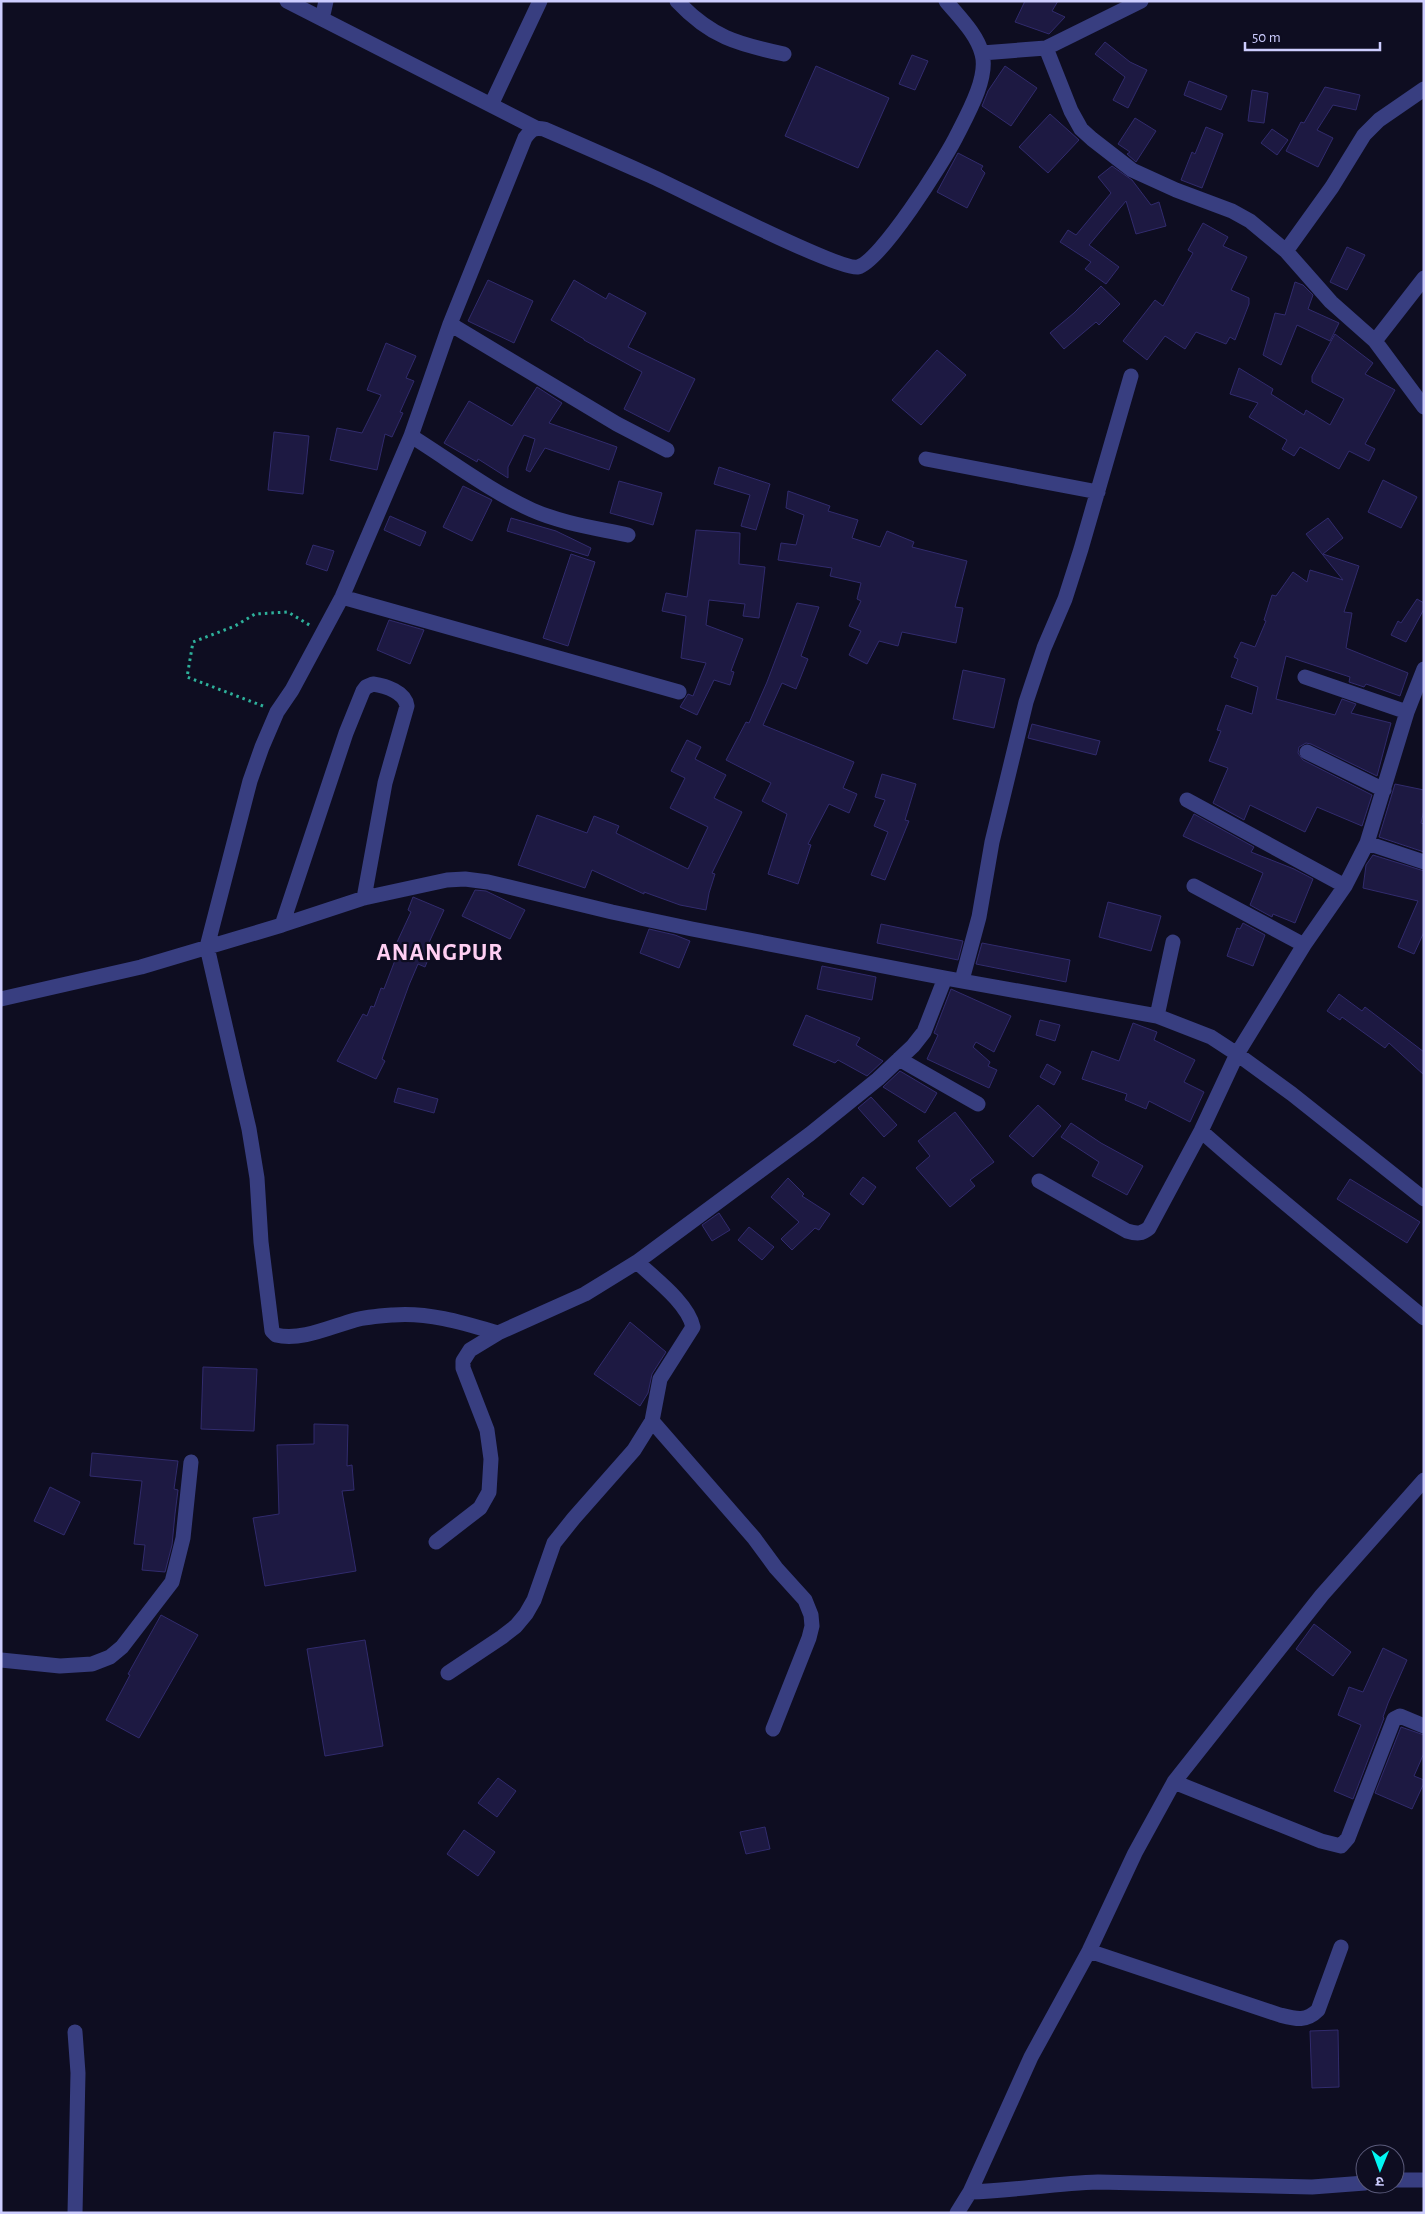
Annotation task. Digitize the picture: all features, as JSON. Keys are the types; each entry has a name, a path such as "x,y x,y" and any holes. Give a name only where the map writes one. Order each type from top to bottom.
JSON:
{"street":[{"path":"287,1 536,128 544,129 652,176 820,255 846,266 856,267 872,259 928,186 967,116 983,76 984,64 982,53 969,30 946,1"},
{"path":"322,19 326,1"},
{"path":"491,104 540,1"},
{"path":"677,1 705,26 725,39 784,54"},
{"path":"982,53 1046,48 1141,1"},
{"path":"1046,48 1070,111 1081,129 1132,170 1176,190 1238,214 1250,221 1286,251 1330,302 1375,341 1424,407"},
{"path":"1286,251 1332,187 1364,134 1379,120 1424,89"},
{"path":"498,1333 450,1320 407,1314 357,1320 316,1332 291,1336 276,1336 272,1331 250,1129 207,947 250,781 262,747 277,712 292,690 342,597 411,436 450,324 525,138 536,128"},
{"path":"1375,341 1424,278"},
{"path":"450,324 617,424 668,450"},
{"path":"962,980 980,917 992,842 1026,702 1044,648 1065,600 1131,376"},
{"path":"411,436 512,500 533,510 554,518 628,535"},
{"path":"926,459 1098,492"},
{"path":"342,597 679,692"},
{"path":"1039,1181 1115,1226 1135,1234 1143,1233 1149,1228 1201,1132 1237,1054 1304,945 1345,886 1367,843 1407,712 1424,670"},
{"path":"1305,677 1407,712"},
{"path":"282,925 346,733 363,692 366,687 374,684 402,695 407,706 385,784 364,898"},
{"path":"1307,752 1384,790"},
{"path":"1187,800 1345,886"},
{"path":"1367,843 1424,862"},
{"path":"1,999 141,967 282,925 364,898 447,880 465,879 488,882 612,912 945,978 1157,1016 1211,1037 1237,1054 1292,1094 1424,1199"},
{"path":"1194,886 1304,945"},
{"path":"1157,1016 1173,942"},
{"path":"436,1542 480,1508 489,1492 491,1458 487,1430 463,1368 463,1361 470,1350 498,1333 585,1294 637,1262 810,1134 899,1059 924,1032 945,978"},
{"path":"899,1059 978,1104"},
{"path":"1201,1132 1281,1202 1347,1253 1424,1318"},
{"path":"448,1672 471,1659 516,1626 534,1600 554,1543 634,1450 652,1421 660,1379 692,1326 688,1313 637,1262"},
{"path":"652,1421 754,1538 809,1608 812,1626 809,1638 773,1729"},
{"path":"1,1660 60,1666 92,1664 110,1657 122,1647 172,1582 183,1538 191,1462"},
{"path":"958,2213 970,2192 1019,2081 1089,1951 1135,1853 1174,1782 1322,1595 1424,1480"},
{"path":"1406,1501 1424,1501"},
{"path":"1174,1782 1321,1841 1340,1846 1348,1838 1394,1719 1400,1716 1424,1726"},
{"path":"1089,1951 1280,2015 1299,2019 1312,2016 1318,2010 1341,1947"},
{"path":"75,2032 78,2073 75,2213"},
{"path":"1405,2180 1424,2180"},
{"path":"970,2192 1098,2182 1312,2187 1355,2184"}],"path":[{"path":"277,712 187,677 194,642 235,626 255,614 288,612 322,632"}],"building":[{"path":"1025,1 1058,1 1052,11 1065,17 1049,34 1015,22"},
{"path":"1105,42 1130,62 1147,70 1128,108 1113,100 1125,77 1095,54"},
{"path":"912,55 928,61 915,90 899,84"},
{"path":"816,66 889,98 858,168 785,136"},
{"path":"1005,66 1037,88 1011,126 982,106 988,91"},
{"path":"1189,81 1227,96 1221,110 1184,95"},
{"path":"1325,87 1360,95 1356,110 1333,105 1317,130 1333,138 1318,167 1286,151 1301,122 1304,123"},
{"path":"1252,90 1268,93 1264,123 1248,121"},
{"path":"1050,114 1079,140 1048,173 1019,147"},
{"path":"1135,118 1156,131 1136,162 1127,154 1130,152 1118,144"},
{"path":"1206,127 1223,134 1202,188 1181,180 1192,152 1195,154"},
{"path":"1272,129 1288,140 1277,155 1261,143"},
{"path":"958,153 983,166 981,169 985,173 967,208 937,192"},
{"path":"1112,166 1132,180 1151,205 1159,202 1166,226 1136,234 1126,201 1089,245 1119,267 1106,284 1085,269 1091,262 1060,242 1068,230 1076,235 1111,193 1098,177"},
{"path":"1203,223 1228,237 1223,246 1247,257 1231,290 1249,298 1249,304 1235,340 1230,337 1226,344 1196,332 1185,349 1165,336 1147,360 1123,341 1155,300 1163,306 1193,253 1188,250"},
{"path":"1347,247 1365,255 1347,290 1330,282"},
{"path":"488,280 533,301 514,343 468,321"},
{"path":"574,280 606,299 609,293 646,313 628,347 695,379 669,432 624,409 642,372 551,320"},
{"path":"1295,282 1303,285 1313,295 1308,309 1339,323 1330,341 1297,325 1281,365 1263,355 1275,313 1285,315"},
{"path":"1101,286 1120,304 1099,325 1096,322 1064,349 1050,333 1074,313"},
{"path":"1335,334 1373,363 1365,374 1395,390 1365,444 1375,449 1369,461 1349,451 1339,469 1300,447 1294,456 1282,449 1287,440 1249,417 1258,403 1230,394 1239,368 1273,389 1271,394 1304,415 1306,410 1330,425 1344,399 1312,382 1312,376"},
{"path":"386,343 416,356 406,378 414,381 400,412 403,413 392,437 385,434 377,470 330,460 337,428 362,433 381,395 367,390"},
{"path":"937,350 966,375 921,425 892,400"},
{"path":"537,387 562,403 549,423 617,447 609,470 545,448 530,472 526,470 535,439 524,435 508,467 508,478 478,459 477,462 444,443 469,401 512,426"},
{"path":"274,432 309,436 303,494 268,490"},
{"path":"719,467 770,484 756,530 741,526 750,495 714,484"},
{"path":"1383,480 1417,497 1401,528 1368,512"},
{"path":"619,481 662,493 653,525 610,513"},
{"path":"463,486 492,500 472,541 443,527"},
{"path":"788,491 830,506 828,511 858,520 852,538 880,547 887,531 914,542 912,547 967,561 955,607 963,608 956,643 902,632 898,646 879,641 867,664 849,655 861,631 849,626 861,601 857,599 861,583 830,576 832,568 778,560 781,543 796,545 804,515 786,508"},
{"path":"390,516 426,532 420,546 384,530"},
{"path":"511,518 556,531 591,548 588,556 507,531"},
{"path":"1328,518 1343,538 1323,554 1359,566 1344,612 1352,613 1346,648 1408,673 1400,696 1366,684 1364,687 1349,682 1350,677 1286,656 1276,699 1335,715 1342,699 1356,704 1351,713 1391,723 1377,776 1311,744 1306,743 1299,747 1298,753 1303,760 1372,795 1362,826 1317,807 1305,832 1250,805 1244,820 1213,803 1228,768 1209,761 1221,731 1217,730 1226,705 1252,714 1258,687 1231,677 1238,659 1234,657 1241,642 1255,647 1266,621 1264,620 1272,595 1276,596 1293,572 1307,582 1310,570 1343,580 1306,534"},
{"path":"696,530 740,533 739,564 765,567 759,618 743,616 745,604 709,600 706,625 743,639 731,671 734,672 730,685 714,680 697,715 680,707 688,694 693,696 706,663 681,658 686,616 662,611 666,593 687,597"},
{"path":"313,545 334,551 327,571 306,564"},
{"path":"571,554 595,562 568,646 543,638"},
{"path":"1417,599 1424,603 1424,609 1406,642 1391,635 1398,621 1401,623"},
{"path":"797,603 819,607 801,656 808,659 796,689 782,683 763,725 854,762 843,788 857,794 849,813 829,804 808,844 811,845 798,884 768,874 787,814 762,801 771,783 726,760 746,722 749,723"},
{"path":"389,620 424,630 410,664 377,650"},
{"path":"963,670 1005,679 994,728 953,719"},
{"path":"1032,724 1100,741 1096,755 1028,738"},
{"path":"687,740 701,747 695,759 726,775 714,798 742,812 712,873 715,874 706,910 680,905 644,892 644,894 592,870 585,888 518,865 537,815 587,833 594,816 619,826 616,833 688,869 708,827 670,808 685,778 671,771"},
{"path":"882,774 916,784 905,820 909,821 885,880 871,875 888,832 874,826 885,800 875,797"},
{"path":"1395,784 1424,790 1424,810 1421,823 1424,824 1424,852 1379,837"},
{"path":"1194,814 1254,847 1251,852 1294,869 1313,879 1295,923 1273,914 1272,917 1250,905 1263,873 1183,836"},
{"path":"1373,855 1424,871 1424,932 1414,954 1398,947 1418,901 1363,888 1366,865"},
{"path":"475,890 486,891 525,910 510,939 462,916"},
{"path":"413,897 444,910 426,949 431,952 425,967 418,964 409,985 382,1059 385,1061 376,1079 337,1061 363,1014 367,1016 371,1006 374,1007 381,988 384,989 397,955 392,953 411,912 408,910"},
{"path":"1108,902 1161,916 1151,951 1099,937"},
{"path":"1243,923 1265,935 1253,966 1227,956 1237,928 1240,929"},
{"path":"881,924 963,941 958,960 877,943"},
{"path":"649,929 675,935 690,941 679,968 640,953"},
{"path":"982,943 1070,960 1066,982 976,964"},
{"path":"822,966 876,977 872,1000 817,989"},
{"path":"951,989 1011,1016 994,1052 976,1042 973,1047 990,1062 988,1066 997,1070 989,1088 927,1059 938,1035 934,1033"},
{"path":"1339,994 1362,1011 1365,1007 1424,1052 1424,1075 1389,1043 1385,1048 1342,1017 1340,1020 1327,1011"},
{"path":"806,1015 860,1038 856,1045 883,1061 867,1076 838,1060 835,1063 793,1045"},
{"path":"1040,1020 1060,1025 1055,1041 1036,1035"},
{"path":"1133,1023 1157,1032 1154,1040 1195,1060 1184,1082 1204,1092 1190,1122 1149,1101 1146,1109 1125,1100 1127,1094 1082,1079 1092,1051 1119,1061"},
{"path":"1047,1064 1061,1072 1054,1085 1040,1077"},
{"path":"900,1071 937,1093 925,1113 883,1087"},
{"path":"398,1088 438,1099 434,1113 394,1102"},
{"path":"871,1097 897,1125 884,1137 858,1108"},
{"path":"1038,1105 1061,1126 1033,1157 1009,1136"},
{"path":"955,1112 994,1162 970,1180 975,1186 950,1207 916,1168 930,1156 918,1141"},
{"path":"1071,1123 1101,1143 1143,1166 1127,1195 1092,1176 1099,1162 1061,1137"},
{"path":"863,1177 876,1187 863,1205 850,1194"},
{"path":"788,1178 804,1194 802,1196 830,1214 819,1230 815,1228 792,1250 781,1239 799,1222 771,1197"},
{"path":"1350,1179 1420,1222 1407,1243 1337,1199"},
{"path":"719,1213 730,1230 712,1241 702,1225"},
{"path":"749,1227 774,1247 762,1260 738,1240"},
{"path":"630,1322 666,1352 652,1374 648,1393 640,1406 594,1374"},
{"path":"203,1367 257,1369 254,1431 201,1429"},
{"path":"314,1424 348,1425 347,1466 352,1465 354,1490 342,1491 356,1571 265,1586 253,1518 279,1514 277,1445 314,1444"},
{"path":"92,1453 178,1461 174,1489 178,1490 172,1545 165,1572 142,1570 145,1545 134,1544 142,1481 90,1476"},
{"path":"50,1487 80,1502 64,1535 34,1521"},
{"path":"161,1615 198,1635 139,1738 106,1720 130,1675 128,1674"},
{"path":"1314,1624 1351,1652 1333,1676 1296,1649"},
{"path":"365,1640 383,1746 325,1756 307,1649"},
{"path":"1383,1648 1407,1660 1388,1703 1353,1799 1334,1791 1361,1725 1338,1715 1349,1687 1363,1692"},
{"path":"1401,1727 1424,1735 1424,1753 1414,1776 1424,1780 1424,1783 1412,1809 1375,1793"},
{"path":"498,1778 516,1791 497,1817 478,1803"},
{"path":"765,1827 770,1849 746,1854 740,1832"},
{"path":"464,1830 495,1852 478,1876 447,1854"},
{"path":"1338,2030 1339,2087 1312,2088 1310,2031"}],"district":[{"name":"ANANGPUR","path":"440,953"}]}
